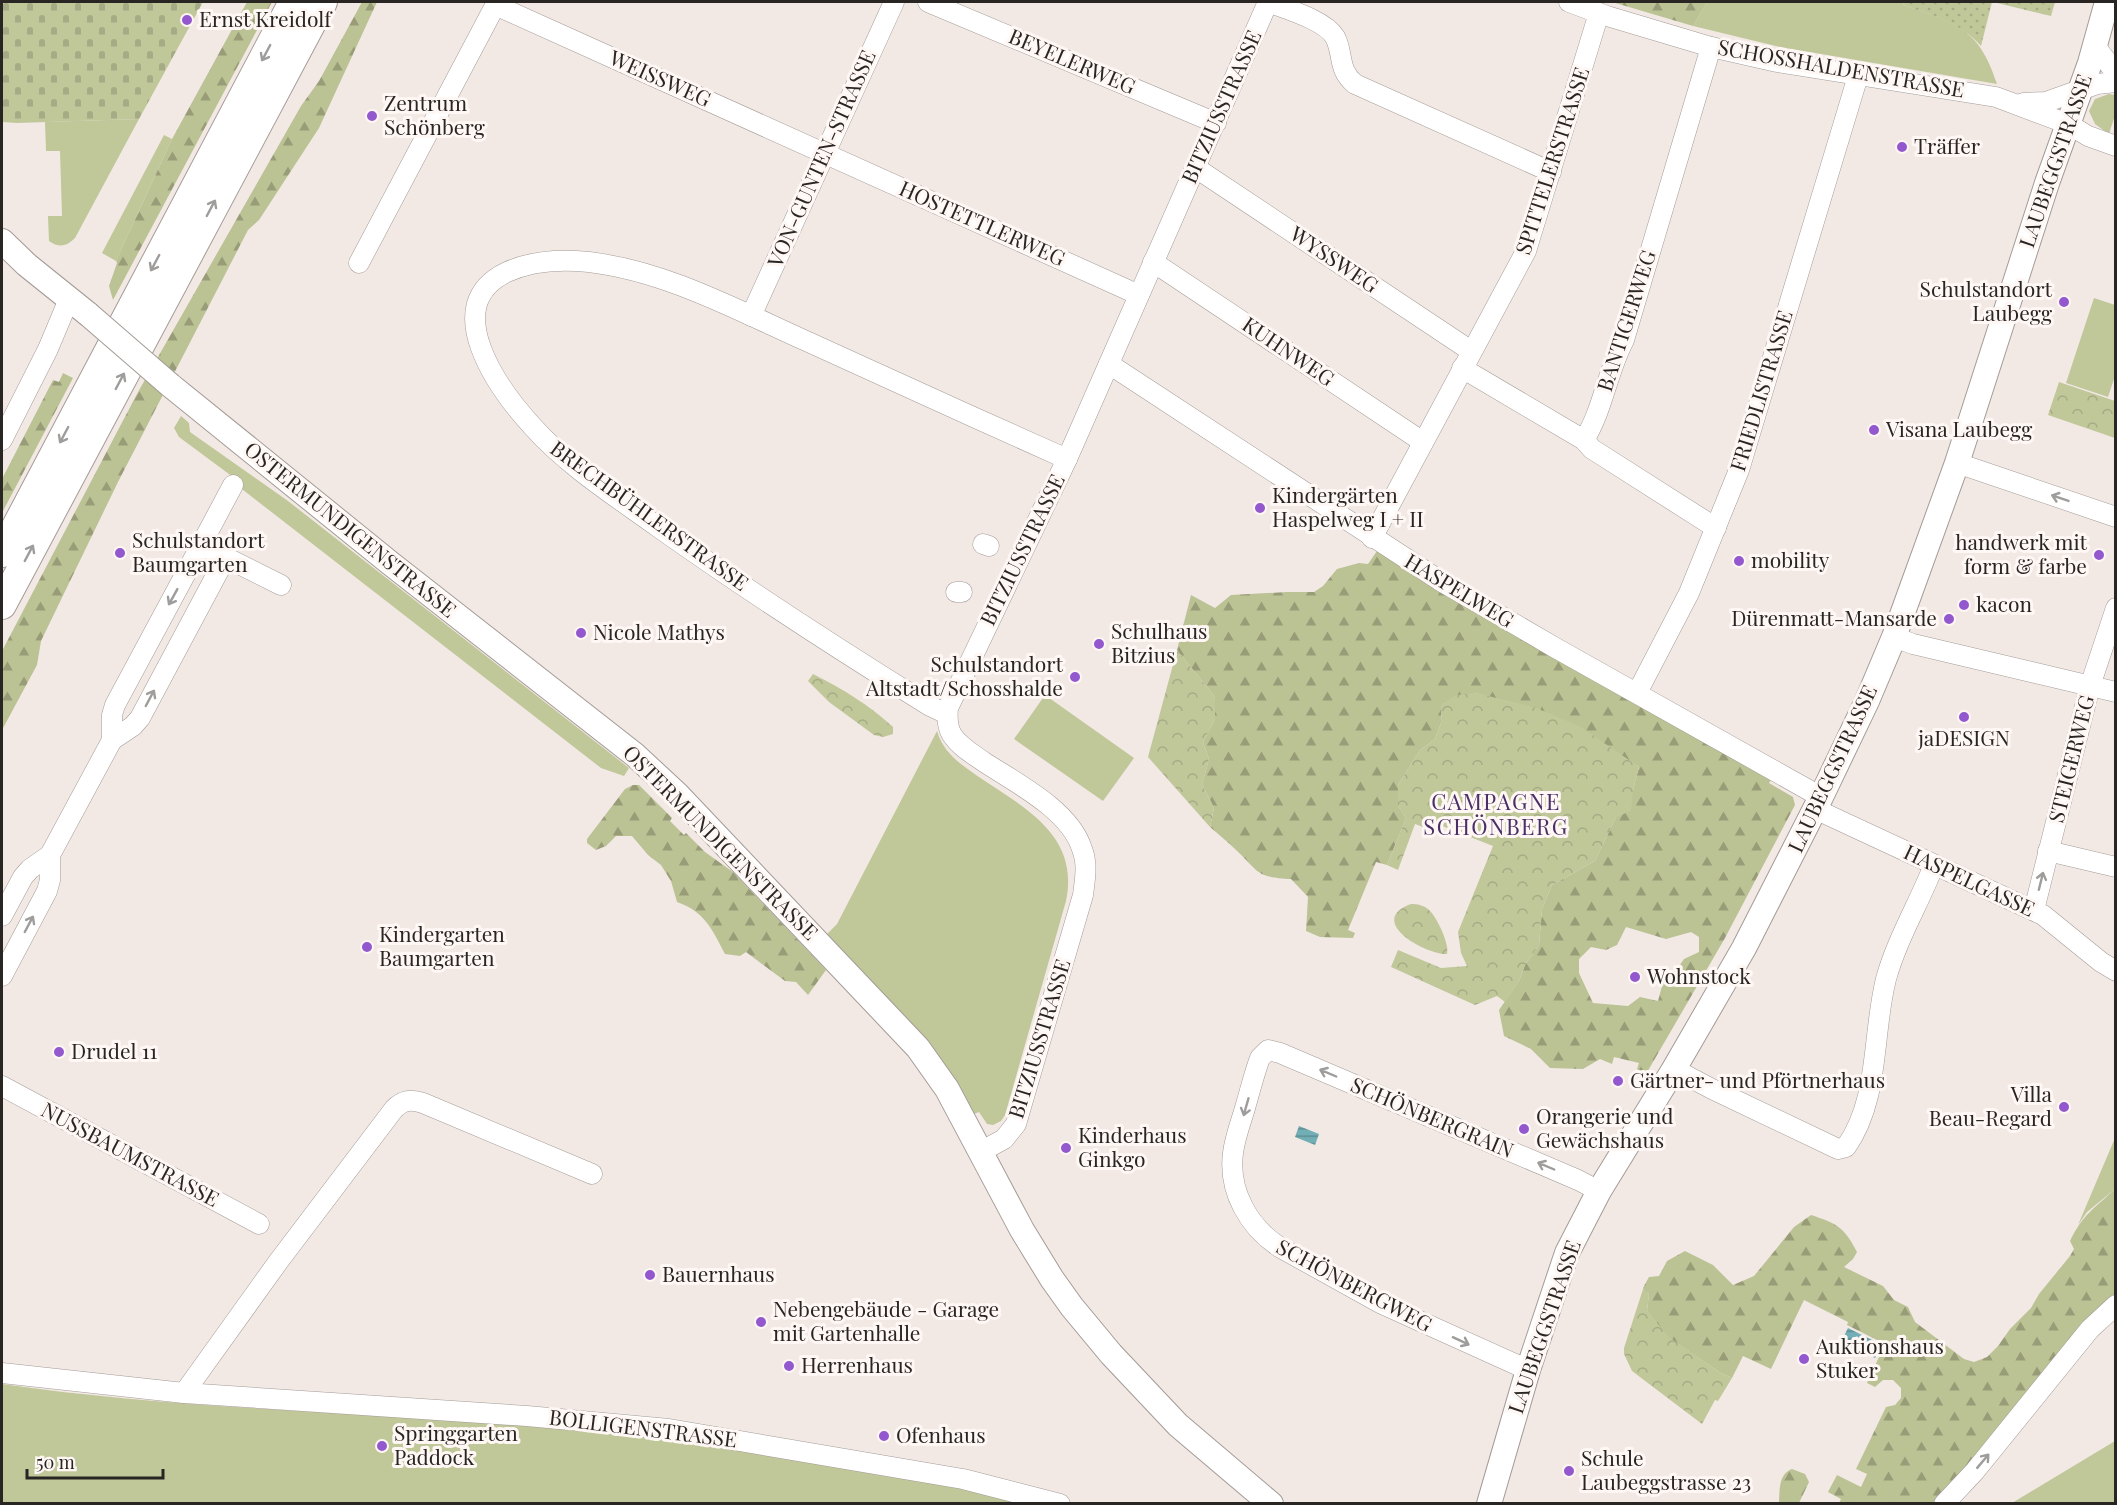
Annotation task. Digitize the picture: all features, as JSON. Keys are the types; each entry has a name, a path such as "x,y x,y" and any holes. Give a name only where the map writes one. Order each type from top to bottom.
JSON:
{"highway":[{"path":"2,553 293,2"},
{"path":"2,605 323,2"}],"main road":[{"name":"LAUBEGGSTRASSE","path":"1489,1503 1559,1272 1599,1191 1674,1069 1744,948 1818,803 1894,637 1957,463 2043,194 2096,46 2107,2"},
{"name":"OSTERMUNDIGENSTRASSE","path":"2,241 27,265 170,385 390,563 660,776 918,1048 947,1089 1043,1265 1091,1331 1178,1425 1271,1503"}],"street":[{"name":"VON-GUNTEN-STRASSE","path":"751,316 894,2"},
{"name":"BEYELERWEG","path":"928,2 1216,123"},
{"name":"BITZIUSSTRASSE","path":"982,1151 1004,1139 1016,1124 1083,895 1085,861 1080,842 1070,825 1046,804 961,745 950,730 948,714 952,696 1067,459 1268,2 1317,22 1330,31 1337,43 1343,70 1355,84 1551,172"},
{"name":"SCHOSSHALDENSTRASSE","path":"1569,2 1711,47 1777,62 1974,92 2011,102 2068,124 2088,136 2115,146"},
{"name":"WEISSWEG","path":"496,3 825,154"},
{"path":"359,264 496,3"},
{"name":"SPITTELERSTRASSE","path":"1372,538 1526,251 1599,13"},
{"path":"2096,46 2115,73"},
{"name":"BANTIGERWEG","path":"1584,440 1594,425 1612,363 1624,340 1711,47"},
{"name":"FRIEDLISTRASSE","path":"1636,693 1689,593 1739,470 1858,76"},
{"name":"SCHOSSHALDENSTRASSE","path":"2011,102 2046,102 2105,82 2115,82"},
{"name":"HOSTETTLERWEG","path":"825,154 1139,295"},
{"name":"WYSSWEG","path":"1196,168 1467,359"},
{"name":"BRECHBÜHLERSTRASSE","path":"948,714 930,706 784,614 629,507 567,459 534,429 496,380 481,348 477,332 476,314 481,294 500,276 526,265 558,260 601,263 644,273 689,289 751,316 1067,459"},
{"name":"KUHNWEG","path":"1153,262 1423,442"},
{"path":"2,440 48,349 69,299"},
{"path":"1467,359 1584,440 1592,449 1716,528"},
{"name":"HASPELWEG","path":"1109,364 1439,580 1636,693 1818,803"},
{"path":"1957,463 2115,517"},
{"path":"112,740 112,715 115,705 233,485"},
{"path":"201,545 280,585"},
{"path":"2,916 22,877 50,855 112,740 133,726 140,718 226,557"},
{"name":"STEIGERWEG","path":"2034,910 2090,686 2115,609"},
{"path":"1894,637 2115,692"},
{"name":"HASPELGASSE","path":"1818,803 1934,865 2034,910 2054,922 2101,962 2114,970"},
{"path":"2048,851 2115,867"},
{"path":"2,976 47,891 50,880 50,855"},
{"path":"1674,1069 1838,1149 1846,1148 1861,1117 1870,1086 1882,994 1890,966 1934,865"},
{"name":"SCHÖNBERGRAIN","path":"1265,1052 1273,1050 1599,1191"},
{"name":"SCHÖNBERGWEG","path":"1265,1052 1259,1062 1235,1143 1233,1159 1236,1190 1254,1225 1270,1241 1364,1296 1528,1370"},
{"name":"NUSSBAUMSTRASSE","path":"2,1086 259,1224"},
{"path":"184,1393 278,1262 394,1109 401,1103 412,1100 426,1104 592,1174"},
{"path":"1944,1503 1975,1471 2090,1329 2115,1305"},
{"name":"BOLLIGENSTRASSE","path":"2,1373 39,1379 184,1393 527,1416 669,1429 963,1479 1060,1503"}],"green space":[{"path":"2,2 203,2 139,119 17,123 2,122"},
{"path":"247,2 272,2 113,300 109,286 116,261 172,139"},
{"path":"362,2 377,2 319,128 259,220 248,230 118,482 41,641 37,665 2,730 2,651 138,392 301,106 319,81"},
{"path":"1612,2 1707,2 1693,26"},
{"path":"1707,2 1904,2 1903,5 1950,22 1973,38 1990,65 1997,84 1780,47 1693,26"},
{"path":"1904,2 1992,2 1981,46 1955,25 1903,5"},
{"path":"1993,2 2055,2 2051,16"},
{"path":"2109,94 2115,95 2115,115 2109,134 2095,124 2089,111 2095,99"},
{"path":"139,119 75,238 62,246 49,241 48,216 62,216 60,151 46,151 45,122"},
{"path":"164,135 172,139 116,261 102,253"},
{"path":"2094,298 2115,305 2115,376 2108,397 2066,383"},
{"path":"63,373 73,378 2,513 2,479 53,380 59,382"},
{"path":"2059,382 2115,401 2115,438 2048,415"},
{"path":"181,416 189,423 190,432 288,501 629,768 624,776 601,768 238,486 237,480 179,437 174,428"},
{"path":"1377,551 1592,680 1772,778 1769,783 1793,797 1795,805 1725,938 1646,1074 1637,1069 1639,1063 1614,1057 1612,1064 1600,1059 1583,1069 1550,1068 1531,1049 1504,1036 1499,1010 1519,981 1525,965 1539,945 1542,909 1552,885 1595,861 1616,817 1633,790 1639,767 1612,749 1476,693 1442,704 1441,723 1435,739 1420,750 1398,785 1398,806 1406,818 1387,865 1376,862 1348,930 1355,933 1353,938 1320,937 1306,931 1308,897 1291,879 1270,877 1258,872 1210,827 1214,808 1202,784 1209,759 1203,742 1215,719 1215,697 1177,650 1191,595 1215,608 1231,595 1314,592 1323,586 1337,569 1359,563 1368,564","holes":["1626,927 1666,939 1691,932 1699,937 1699,952 1684,959 1677,969 1665,975 1658,1001 1640,997 1628,1006 1593,1003 1579,973 1579,959 1591,947 1606,950 1617,945"]},
{"path":"1177,650 1215,697 1215,719 1203,742 1209,759 1202,784 1214,808 1210,827 1148,757"},
{"path":"813,674 875,712 893,727 893,734 883,737 874,735 829,702 808,681"},
{"path":"1476,693 1537,708 1581,727 1639,767 1631,811 1616,817 1595,861 1552,885 1542,909 1539,945 1505,1002 1497,996 1475,1005 1391,967 1398,950 1441,968 1467,966 1461,953 1458,932 1493,846 1432,822 1429,829 1415,824 1398,870 1387,865 1406,818 1398,806 1398,785 1420,750 1435,739 1441,723 1442,704 1456,695"},
{"path":"1045,695 1134,758 1103,801 1014,739"},
{"path":"937,731 947,751 958,761 1029,811 1044,825 1056,840 1064,858 1068,878 1066,901 1005,1115 1001,1121 993,1125 987,1124 979,1112 974,1114 957,1084 826,935 837,924"},
{"path":"639,785 672,818 670,821 684,835 686,833 705,852 733,872 826,970 808,995 796,982 785,981 746,952 740,956 725,954 707,922 687,906 677,902 671,881 661,865 648,855 632,836 616,836 606,846 596,850 587,843 587,839 625,789"},
{"path":"1411,904 1423,906 1432,914 1445,938 1447,954 1426,949 1414,943 1397,928 1394,919 1398,911"},
{"path":"2115,1138 2115,1189 2087,1212 2078,1225"},
{"path":"2115,1189 2115,1298 1970,1466 1933,1503 1839,1503 1841,1499 1828,1492 1837,1475 1861,1487 1867,1474 1856,1469 1886,1407 1895,1405 1901,1398 1901,1388 1893,1380 1883,1380 1875,1387 1867,1383 1885,1344 1804,1300 1771,1369 1743,1356 1732,1378 1668,1337 1647,1311 1649,1294 1644,1286 1649,1277 1659,1276 1667,1261 1685,1251 1713,1265 1733,1285 1754,1276 1794,1227 1811,1215 1839,1228 1852,1244 1857,1252 1844,1267 1883,1286 1894,1300 1908,1307 1915,1322 1964,1359 1974,1362 1987,1357 2031,1308 2039,1294 2070,1256 2074,1249 2070,1241 2080,1224"},
{"path":"1644,1286 1649,1294 1647,1311 1669,1337 1721,1373 1732,1378 1718,1401 1715,1400 1702,1424 1632,1371 1624,1354"},
{"name":"Springgarten Paddock","path":"2,1384 133,1399 530,1424 635,1434 891,1475 1027,1504 2,1504"},
{"path":"2115,1441 2115,1503 2012,1503"},
{"path":"1792,1469 1805,1474 1809,1482 1799,1503 1779,1503 1782,1479 1787,1471"}],"water":[{"path":"1299,1126 1319,1134 1315,1145 1295,1137"},
{"path":"1848,1328 1882,1345 1875,1358 1841,1342"}],"place":[{"name":"Ernst Kreidolf","path":"187,20"},
{"name":"Zentrum Schönberg","path":"372,116"},
{"name":"Träffer","path":"1902,147"},
{"name":"Schulstandort Laubegg","path":"2064,302"},
{"name":"Visana Laubegg","path":"1874,430"},
{"name":"Kindergärten Haspelweg I + II","path":"1260,508"},
{"name":"Schulstandort Baumgarten","path":"120,553"},
{"name":"handwerk mit form & farbe","path":"2099,555"},
{"name":"mobility","path":"1739,561"},
{"name":"kacon","path":"1964,605"},
{"name":"Dürenmatt-Mansarde","path":"1949,619"},
{"name":"Nicole Mathys","path":"581,633"},
{"name":"Schulhaus Bitzius","path":"1099,644"},
{"name":"Schulstandort Altstadt/Schosshalde","path":"1075,677"},
{"name":"jaDESIGN","path":"1964,717"},
{"name":"Kindergarten Baumgarten","path":"367,947"},
{"name":"Wohnstock","path":"1635,977"},
{"name":"Drudel 11","path":"59,1052"},
{"name":"Gärtner- und Pförtnerhaus","path":"1618,1081"},
{"name":"Villa Beau-Regard","path":"2064,1107"},
{"name":"Orangerie und Gewächshaus","path":"1524,1129"},
{"name":"Kinderhaus Ginkgo","path":"1066,1148"},
{"name":"Bauernhaus","path":"650,1275"},
{"name":"Nebengebäude - Garage mit Gartenhalle","path":"761,1322"},
{"name":"Auktionshaus Stuker","path":"1804,1359"},
{"name":"Herrenhaus","path":"789,1366"},
{"name":"Ofenhaus","path":"884,1436"},
{"name":"Springgarten Paddock","path":"382,1446"},
{"name":"Schule Laubeggstrasse 23","path":"1569,1471"}],"district":[{"name":"CAMPAGNE SCHÖNBERG","path":"1496,814"}]}
